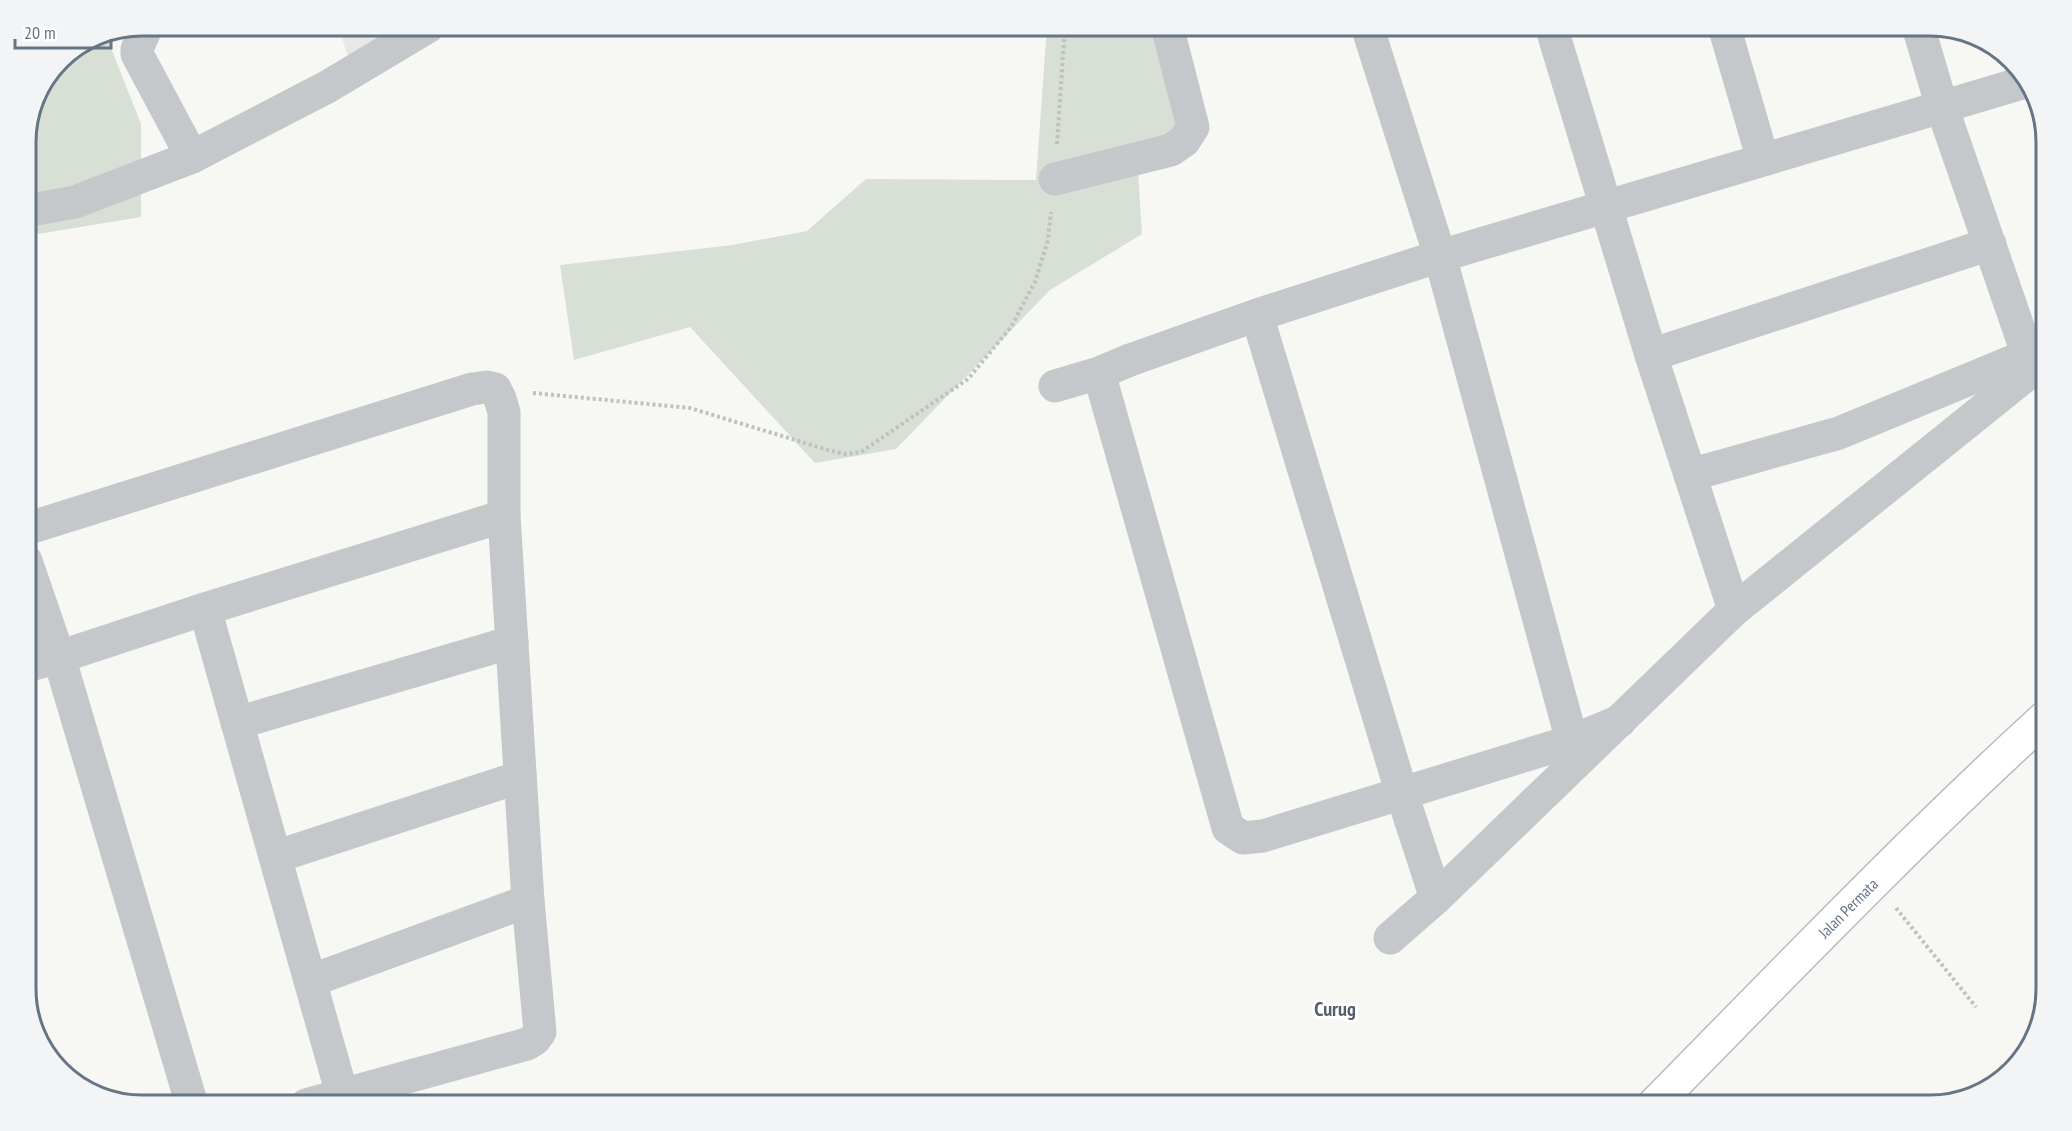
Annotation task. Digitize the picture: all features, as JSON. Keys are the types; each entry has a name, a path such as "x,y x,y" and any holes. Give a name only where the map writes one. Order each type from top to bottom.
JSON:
{"main road":[{"name":"Jalan Permata","path":"1665,1095 1874,881 1979,778 2036,726"}],"street":[{"path":"143,36 137,54 192,157"},
{"path":"36,209 75,202 192,157 327,87 412,36"},
{"path":"1055,179 1171,150 1184,141 1193,127 1170,36"},
{"path":"1370,36 1440,256 1572,741"},
{"path":"1554,36 1651,355 1734,610"},
{"path":"1727,36 1763,160"},
{"path":"1921,36 1942,107 1990,244 2036,361"},
{"path":"1055,386 1099,373 1257,315 1440,256 2019,84"},
{"path":"1651,355 1990,244"},
{"path":"1257,315 1402,794 1436,898"},
{"path":"1690,475 1839,433 2036,361"},
{"path":"1390,938 1436,898 1734,610 2036,361"},
{"path":"1099,373 1228,828 1243,838 1263,836 1572,741 1620,722"},
{"path":"36,527 472,389 487,387 495,389 504,412 504,516 528,901 540,1032 536,1039 527,1044 339,1095"},
{"path":"36,663 504,516"},
{"path":"36,590 59,657 189,1095"},
{"path":"205,609 342,1094"},
{"path":"237,723 512,642"},
{"path":"275,857 520,777"},
{"path":"310,981 528,901"}],"path":[{"path":"495,389 690,408 828,450 845,454 861,452 968,379 1011,327 1035,282 1048,240 1055,179 1064,36"},
{"path":"1874,881 1976,1007"}],"shaded area":[{"path":"341,36 409,36 354,75"},
{"path":"1046,36 1178,36 1200,126 1137,155 1142,234 1050,290 896,449 815,463 690,327 574,360 560,265 732,245 807,231 866,179 1036,180"},
{"path":"108,42 141,124 141,217 36,234 36,135 44,101 58,77 72,62 89,50"}],"district":[{"name":"Curug","path":"1335,1009"}]}
